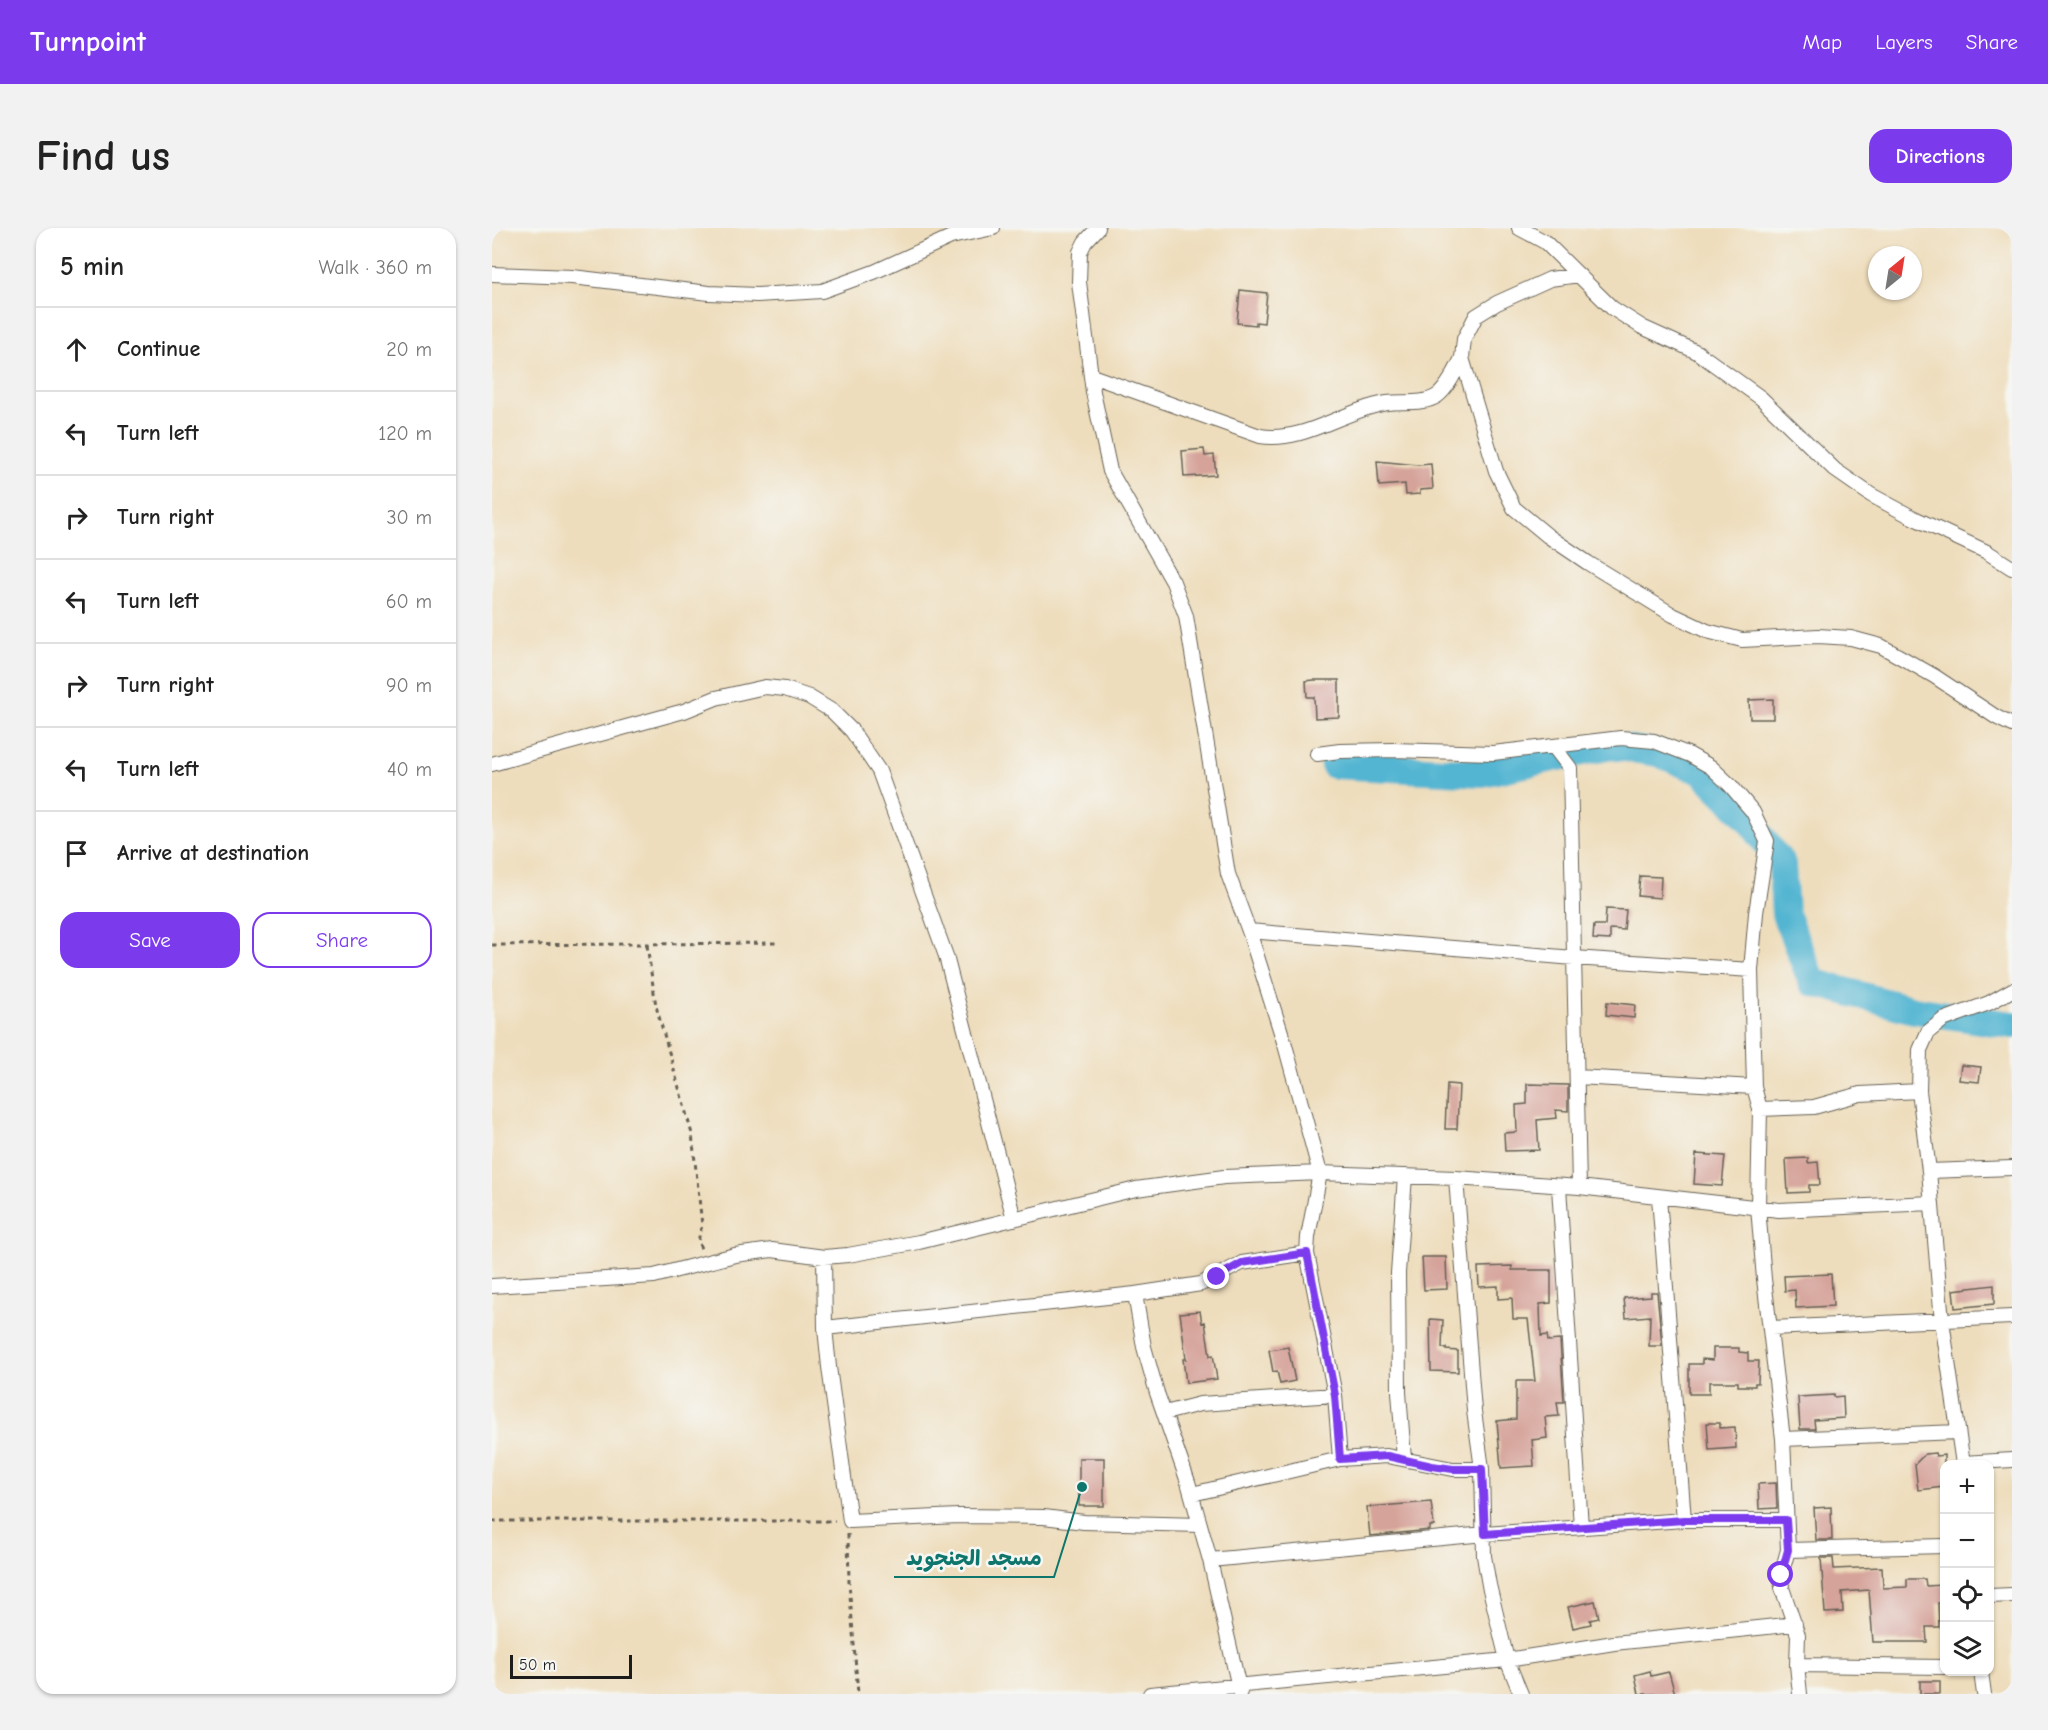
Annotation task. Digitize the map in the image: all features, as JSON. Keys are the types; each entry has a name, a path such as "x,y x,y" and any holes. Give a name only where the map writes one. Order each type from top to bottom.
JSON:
{"street":[{"path":"492,274 572,277 709,293 758,295 822,291 874,272 951,237 993,228"},
{"path":"1098,228 1085,242 1080,252 1079,262 1080,291 1093,392 1110,471 1173,582 1186,616 1228,874 1249,931 1285,1045 1320,1173 1307,1253 1335,1395 1340,1459"},
{"path":"1519,228 1545,242 1612,308 1642,327 1696,352 1735,378 1761,398 1835,470 1871,495 1987,552 2012,568"},
{"path":"1092,376 1260,436 1287,437 1386,403 1425,400 1438,395 1452,377 1462,358 1464,339 1476,316 1497,303 1550,279 1579,275"},
{"path":"1462,358 1496,471 1514,508 1548,536 1588,563 1673,615 1707,631 1742,640 1818,636 1851,638 1881,646 1934,676 1996,717 2012,724"},
{"path":"492,764 684,711 716,698 765,687 785,689 809,697 832,711 852,731 879,771 946,956 1014,1219"},
{"path":"2012,716 2012,729"},
{"path":"1317,754 1393,750 1493,753 1621,738 1654,741 1690,754 1711,767 1753,812 1767,841 1756,912 1751,970 1755,1087 1760,1108 1758,1207 1783,1439 1788,1550 1781,1575 1782,1588 1798,1635 1797,1665 1800,1694"},
{"path":"1554,747 1570,768 1579,1187"},
{"path":"1249,931 1751,970"},
{"path":"1962,1460 1942,1321 1929,1171 1919,1091 1920,1050 1928,1032 1943,1020 1989,1003 2012,990"},
{"path":"1576,1077 1755,1087"},
{"path":"1760,1108 1814,1107 1860,1094 1919,1091"},
{"path":"1929,1171 2012,1168"},
{"path":"492,1286 654,1276 735,1255 772,1250 824,1257 848,1255 919,1242 1136,1189 1224,1177 1320,1173 1456,1178 1579,1187 1798,1210 1932,1203"},
{"path":"1404,1459 1399,1392 1398,1273 1405,1176"},
{"path":"1456,1178 1474,1411 1482,1469 1484,1556 1507,1660 1521,1694"},
{"path":"1559,1187 1581,1527"},
{"path":"1659,1197 1684,1520"},
{"path":"825,1328 1135,1294 1201,1284 1242,1263 1307,1253"},
{"path":"824,1257 825,1328 850,1521 959,1516 1044,1517 1084,1522 1200,1526"},
{"path":"1135,1294 1141,1335 1192,1494 1240,1690"},
{"path":"1770,1328 2012,1317"},
{"path":"1165,1413 1200,1404 1335,1395"},
{"path":"1783,1439 1958,1432"},
{"path":"1192,1494 1340,1459 1376,1455 1443,1468 1482,1469"},
{"path":"1994,1462 2012,1461"},
{"path":"1210,1560 1581,1527 1684,1520 1786,1520"},
{"path":"1788,1550 1940,1546"},
{"path":"1994,1596 2012,1595"},
{"path":"1150,1694 1240,1690 1507,1660 1614,1643 1795,1624"},
{"path":"1797,1665 1940,1667"},
{"path":"1981,1676 1983,1694"}],"path":[{"path":"492,945 780,943"},
{"path":"647,945 656,1006 692,1134 702,1225 698,1241 705,1262"},
{"path":"492,1521 850,1521 849,1583 858,1694"}],"building":[{"path":"1240,290 1267,293 1264,323 1256,322 1256,325 1237,323"},
{"path":"1204,449 1205,456 1214,455 1216,475 1184,477 1182,451"},
{"path":"1377,461 1431,464 1433,489 1420,490 1420,494 1406,495 1405,484 1379,486"},
{"path":"1339,680 1339,717 1315,718 1314,697 1307,697 1306,681"},
{"path":"1773,699 1773,719 1750,719 1749,700"},
{"path":"1640,876 1661,877 1660,898 1638,896"},
{"path":"1606,909 1626,910 1624,930 1610,929 1610,940 1593,939 1594,925 1605,925"},
{"path":"1607,1002 1635,1005 1634,1018 1606,1015"},
{"path":"1961,1065 1981,1067 1979,1082 1959,1080"},
{"path":"1447,1084 1459,1085 1457,1129 1445,1129"},
{"path":"1527,1084 1568,1085 1568,1111 1556,1110 1557,1118 1537,1120 1539,1150 1505,1151 1504,1133 1517,1132 1516,1105 1527,1104"},
{"path":"1696,1154 1725,1156 1722,1186 1694,1184"},
{"path":"1808,1158 1808,1163 1818,1162 1820,1185 1809,1185 1809,1192 1788,1193 1786,1159"},
{"path":"1422,1257 1446,1257 1447,1289 1424,1290"},
{"path":"1512,1266 1512,1270 1551,1270 1551,1303 1540,1304 1541,1336 1547,1335 1548,1341 1560,1340 1564,1402 1557,1402 1559,1416 1545,1417 1547,1438 1532,1440 1534,1466 1501,1468 1497,1421 1516,1419 1516,1381 1535,1381 1528,1319 1513,1319 1512,1298 1498,1299 1498,1286 1479,1287 1478,1267"},
{"path":"1831,1274 1833,1306 1796,1308 1795,1290 1785,1291 1784,1276"},
{"path":"1994,1285 1994,1304 1955,1308 1953,1290"},
{"path":"1651,1292 1657,1292 1662,1346 1649,1346 1650,1316 1626,1318 1624,1298 1651,1296"},
{"path":"1200,1311 1202,1323 1205,1322 1210,1356 1213,1355 1217,1379 1186,1383 1183,1359 1186,1359 1180,1313"},
{"path":"1430,1319 1443,1320 1442,1348 1458,1351 1458,1372 1431,1371"},
{"path":"1288,1347 1295,1381 1280,1384 1277,1371 1273,1372 1269,1350"},
{"path":"1713,1348 1739,1348 1739,1352 1748,1353 1748,1361 1759,1361 1758,1383 1755,1383 1755,1386 1738,1386 1738,1382 1709,1382 1709,1394 1689,1394 1689,1364 1702,1364 1702,1359 1713,1360"},
{"path":"1834,1395 1834,1397 1843,1396 1844,1418 1814,1420 1815,1429 1800,1429 1798,1397"},
{"path":"1707,1423 1720,1423 1720,1428 1735,1427 1736,1448 1709,1450"},
{"path":"1925,1454 1944,1455 1944,1460 1940,1460 1940,1487 1918,1490 1915,1464"},
{"path":"1079,1458 1104,1458 1104,1506 1079,1506"},
{"path":"1776,1483 1777,1508 1759,1509 1758,1484"},
{"path":"1431,1502 1434,1526 1430,1526 1430,1530 1370,1536 1367,1507"},
{"path":"1831,1507 1832,1540 1816,1540 1814,1508"},
{"path":"1821,1558 1833,1558 1834,1569 1882,1567 1883,1588 1907,1587 1907,1579 1925,1579 1926,1586 1940,1585 1939,1627 1926,1627 1927,1642 1873,1642 1869,1590 1842,1592 1843,1612 1825,1613"},
{"path":"1595,1601 1599,1618 1590,1620 1591,1624 1573,1628 1568,1607"},
{"path":"1650,1671 1651,1676 1669,1672 1675,1694 1639,1694 1635,1675"},
{"path":"1920,1681 1940,1681 1940,1694 1920,1694"}],"waterway":[{"path":"1334,765 1482,773 1611,746 1658,753 1702,772 1747,817 1782,864 1785,914 1812,982 1914,1010 2012,1025"}],"place":[{"name":"مسجد الجنجويد","path":"1082,1487"}],"route":[{"path":"1217,1277 1242,1263 1307,1253 1335,1395 1340,1459 1376,1455 1453,1469 1482,1469 1485,1534 1684,1520 1786,1520 1788,1550 1781,1575"}]}
